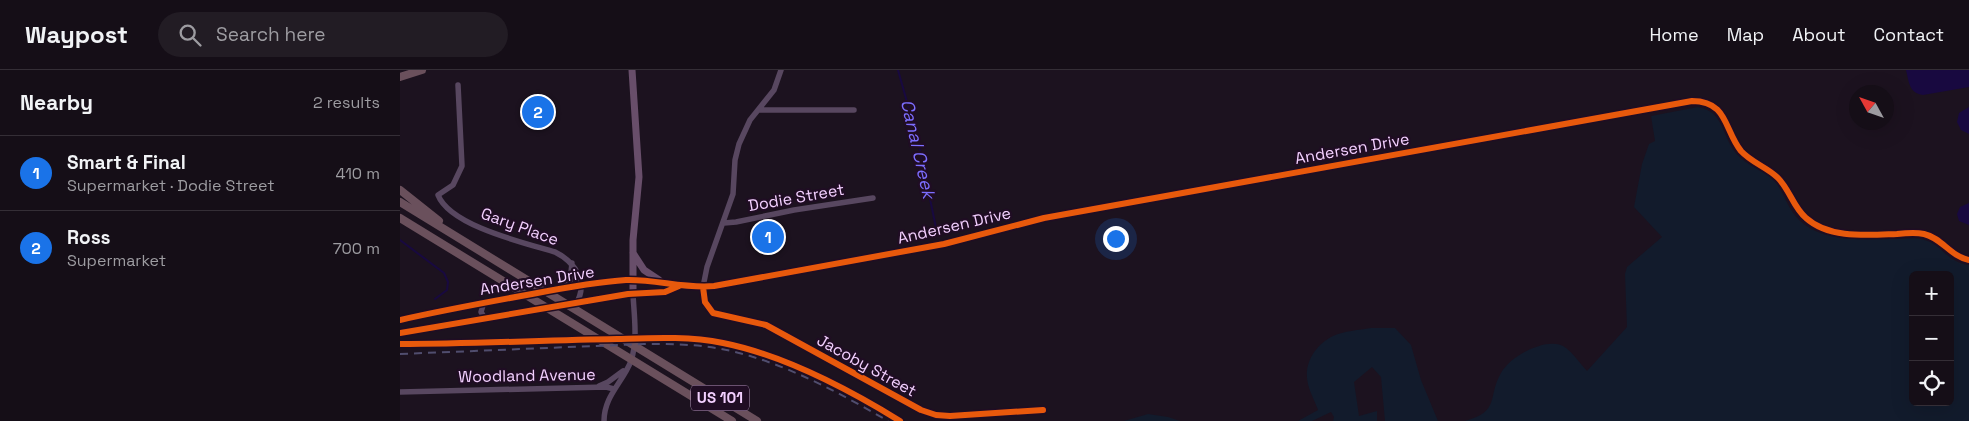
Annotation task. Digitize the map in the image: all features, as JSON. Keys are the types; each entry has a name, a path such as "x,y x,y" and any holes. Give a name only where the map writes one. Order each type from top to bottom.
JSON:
{"highway":[{"path":"400,77 422,70"},
{"path":"400,190 459,239"},
{"name":"US 101","path":"400,202 757,421"},
{"name":"US 101","path":"400,218 732,421"},
{"path":"400,223 414,227"}],"main road":[{"path":"632,70 639,177 632,252 633,294"},
{"name":"Andersen Drive","path":"400,320 484,302 564,288 632,280 703,287 944,244 1044,218 1692,100 1705,102 1719,111 1742,151 1754,162 1777,177 1797,208 1813,223 1825,229 1845,233 1926,234 1938,240 1956,256 1969,260"},
{"path":"632,252 644,270 662,282"},
{"name":"Andersen Drive","path":"400,333 633,294 664,292 679,286"}],"street":[{"path":"703,287 707,267 724,223 734,187 735,160 738,144 745,127 774,90 781,70"},
{"name":"Gary Place","path":"458,85 462,166 453,185 438,195 442,204 473,225 555,252 572,263 578,272 580,286"},
{"path":"758,110 854,110"},
{"name":"Dodie Street","path":"724,223 873,198"},
{"name":"Gary Place","path":"564,288 570,281 572,263"},
{"path":"576,304 579,298 580,286"},
{"name":"Jacoby Street","path":"703,287 705,302 713,313 766,326 921,410 936,415 950,416 1044,410"},
{"name":"Woodland Avenue","path":"400,392 614,389 628,367 634,347 633,294"},
{"path":"484,302 481,310 482,315 489,319"},
{"path":"592,388 608,382 628,367"},
{"path":"604,421 605,408 614,389"}],"shaded area":[{"path":"1906,70 1969,70 1969,87 1923,95 1918,94 1910,86"},
{"path":"1698,107 1706,110 1717,119 1735,152 1745,162 1773,180 1800,221 1815,231 1849,239 1921,239 1936,245 1955,261 1969,265 1969,421 1465,421 1484,413 1489,408 1501,373 1512,360 1520,355 1538,346 1556,344 1570,351 1587,371 1627,327 1625,274 1627,267 1662,237 1634,207 1642,164 1649,144 1655,141 1651,116"},
{"path":"1969,107 1969,134 1961,130 1957,122 1959,113"},
{"path":"1969,203 1969,225 1959,221 1957,214 1960,207"},
{"path":"1371,328 1395,328 1411,345 1421,380 1438,421 1385,421 1381,377 1372,367 1354,382 1359,416 1377,411 1377,421 1333,421 1334,417 1331,412 1312,421 1298,421 1318,410 1307,377 1309,362 1316,350 1333,336"},
{"path":"1148,414 1168,417 1180,421 1124,421"}],"waterway":[{"name":"Canal Creek","path":"898,70 919,145 936,228"},
{"path":"400,240 444,273 448,282 447,290 435,299"}],"railway":[{"path":"400,354 644,344 680,344 716,348 761,359 805,377 848,398 888,421"}],"cycle path":[{"path":"400,320 567,287 603,282 637,280 703,287 714,286 944,244 1044,218 1692,101 1704,102 1719,111 1741,151 1778,178 1802,214 1815,225 1837,233 1849,234 1924,234 1936,239 1956,255 1969,260"},
{"path":"400,333 628,294 665,292 679,286"},
{"path":"703,287 705,302 713,313 766,325 921,410 936,415 950,416 1043,410"},
{"path":"400,344 657,338 683,338 723,343 746,348 814,374 900,421"}],"place":[{"name":"Ross","path":"538,112"},
{"name":"Smart & Final","path":"768,237"}]}
